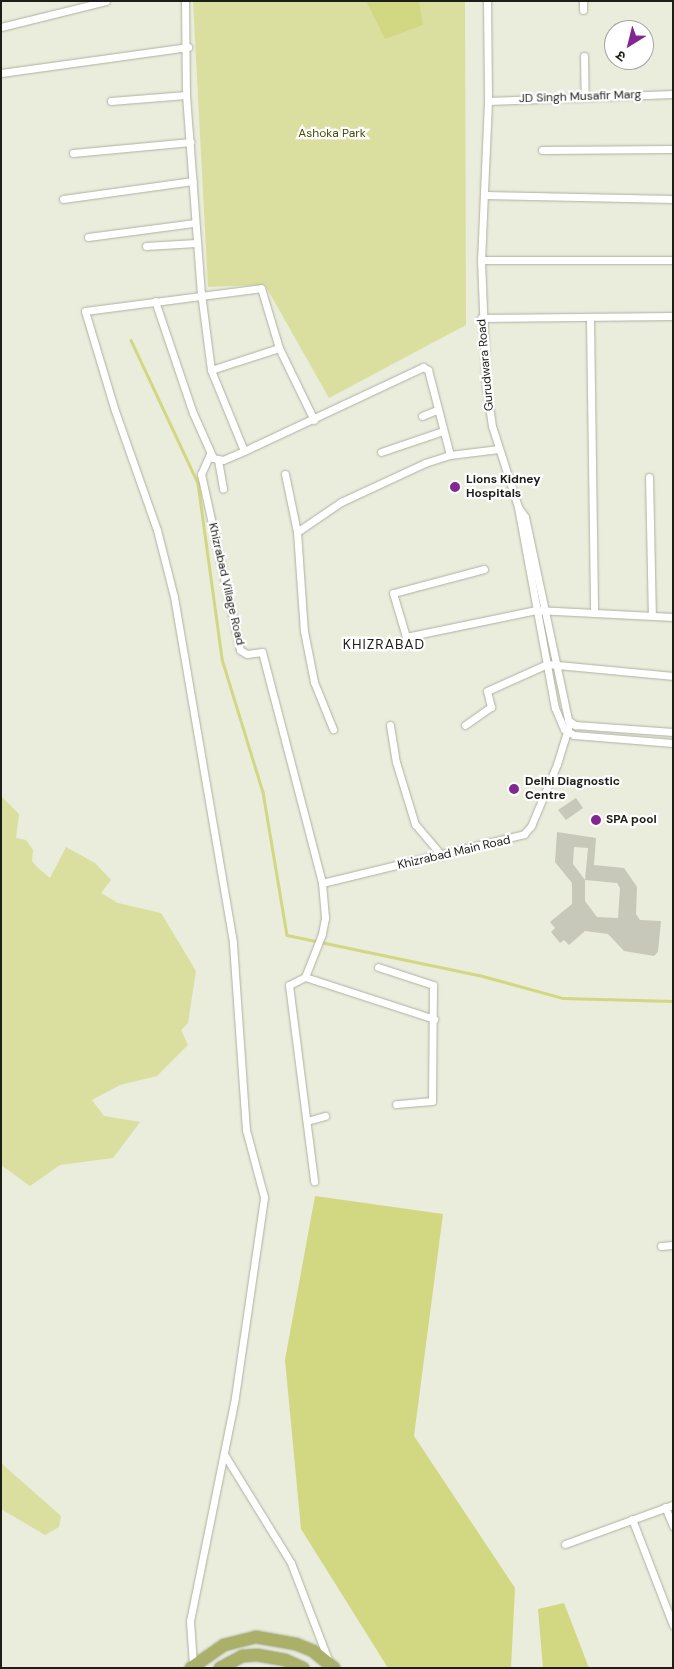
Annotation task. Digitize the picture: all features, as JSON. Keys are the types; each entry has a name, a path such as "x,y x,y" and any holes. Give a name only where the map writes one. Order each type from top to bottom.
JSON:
{"highway":[{"path":"192,1666 224,1645 256,1638 296,1644 332,1665"},
{"path":"220,1668 243,1656 257,1655 303,1668"}],"street":[{"path":"1,27 106,1"},
{"path":"184,1 188,47 186,95 200,293 211,370 244,451"},
{"name":"Gurudwara Road","path":"487,1 488,101 481,260 481,318 489,409 499,449 518,506 555,708 566,730"},
{"path":"583,1 583,10"},
{"path":"1,74 188,47"},
{"path":"584,56 585,95"},
{"name":"JD Singh Musafir Marg","path":"488,101 585,95 673,94"},
{"path":"111,101 186,95"},
{"path":"73,153 190,142"},
{"path":"542,150 673,149"},
{"path":"63,199 193,181"},
{"path":"484,195 673,199"},
{"path":"88,237 195,223"},
{"path":"146,246 196,243"},
{"path":"481,260 673,260"},
{"path":"192,1666 190,1620 224,1454 264,1197 246,1130 233,942 174,597 157,530 115,410 85,311 200,293 261,288 280,348 314,420"},
{"path":"155,301 210,454 218,460 223,489"},
{"path":"481,318 673,316"},
{"path":"590,318 594,612"},
{"path":"211,370 280,348"},
{"path":"218,460 244,451 314,420 423,367 428,370 450,455"},
{"path":"422,416 437,410"},
{"path":"381,452 443,431"},
{"path":"297,532 341,502 383,480 450,455 499,449"},
{"name":"Khizrabad Village Road","path":"210,454 202,474 240,650 247,654 262,652 322,883"},
{"path":"285,474 297,532 304,631 314,682 333,729"},
{"path":"649,477 652,614"},
{"path":"518,506 525,517 570,722 673,732"},
{"path":"484,568 393,592 406,636 545,609 652,614 673,617"},
{"path":"465,725 490,707 487,691 546,664 673,676"},
{"name":"Khizrabad Main Road","path":"322,883 509,840 529,830 557,764 570,722"},
{"path":"390,724 396,762 415,824 442,856"},
{"path":"566,730 582,737 673,743"},
{"path":"314,1181 289,986 305,977 322,934 325,918 322,883"},
{"path":"378,967 433,985 432,1101 396,1104"},
{"path":"305,977 434,1019"},
{"path":"307,1121 325,1116"},
{"path":"661,1246 673,1245"},
{"path":"224,1454 291,1563 332,1665"},
{"path":"564,1544 673,1504"},
{"path":"665,1507 673,1526"},
{"path":"632,1519 673,1625"}],"green space":[{"name":"Ashoka Park","path":"193,1 465,1 466,325 329,398 265,285 208,287"},
{"path":"1,796 19,814 16,838 26,840 33,850 32,861 37,867 50,878 66,847 95,863 111,880 101,893 118,903 161,913 196,971 188,1023 181,1030 188,1045 157,1076 120,1085 92,1100 104,1116 140,1122 113,1158 60,1165 30,1186 1,1165"},
{"path":"1,1463 61,1516 59,1527 45,1535 1,1509"}],"shaded area":[{"path":"366,1 419,1 423,25 385,39"},
{"path":"315,1196 443,1214 414,1436 515,1588 511,1668 388,1668 301,1529 285,1360"},
{"path":"564,1603 589,1668 543,1668 538,1609"}],"building":[{"path":"576,798 583,808 566,820 558,810"},
{"path":"557,832 596,838 594,865 624,868 637,887 636,914 640,920 661,921 658,952 654,956 624,951 608,934 585,931 569,945 564,940 560,943 551,932 555,928 550,922 572,904 572,883 555,862","holes":["574,847 588,848 585,880 573,864","585,880 617,883 620,888 618,918 597,917 585,901"]}],"waterway":[{"path":"131,340 198,483 222,659 263,792 287,935 479,975 563,998 673,1001"}],"place":[{"name":"Lions Kidney Hospitals","path":"455,487"},
{"name":"Delhi Diagnostic Centre","path":"514,789"},
{"name":"SPA pool","path":"596,820"}],"district":[{"name":"KHIZRABAD","path":"384,644"}]}
